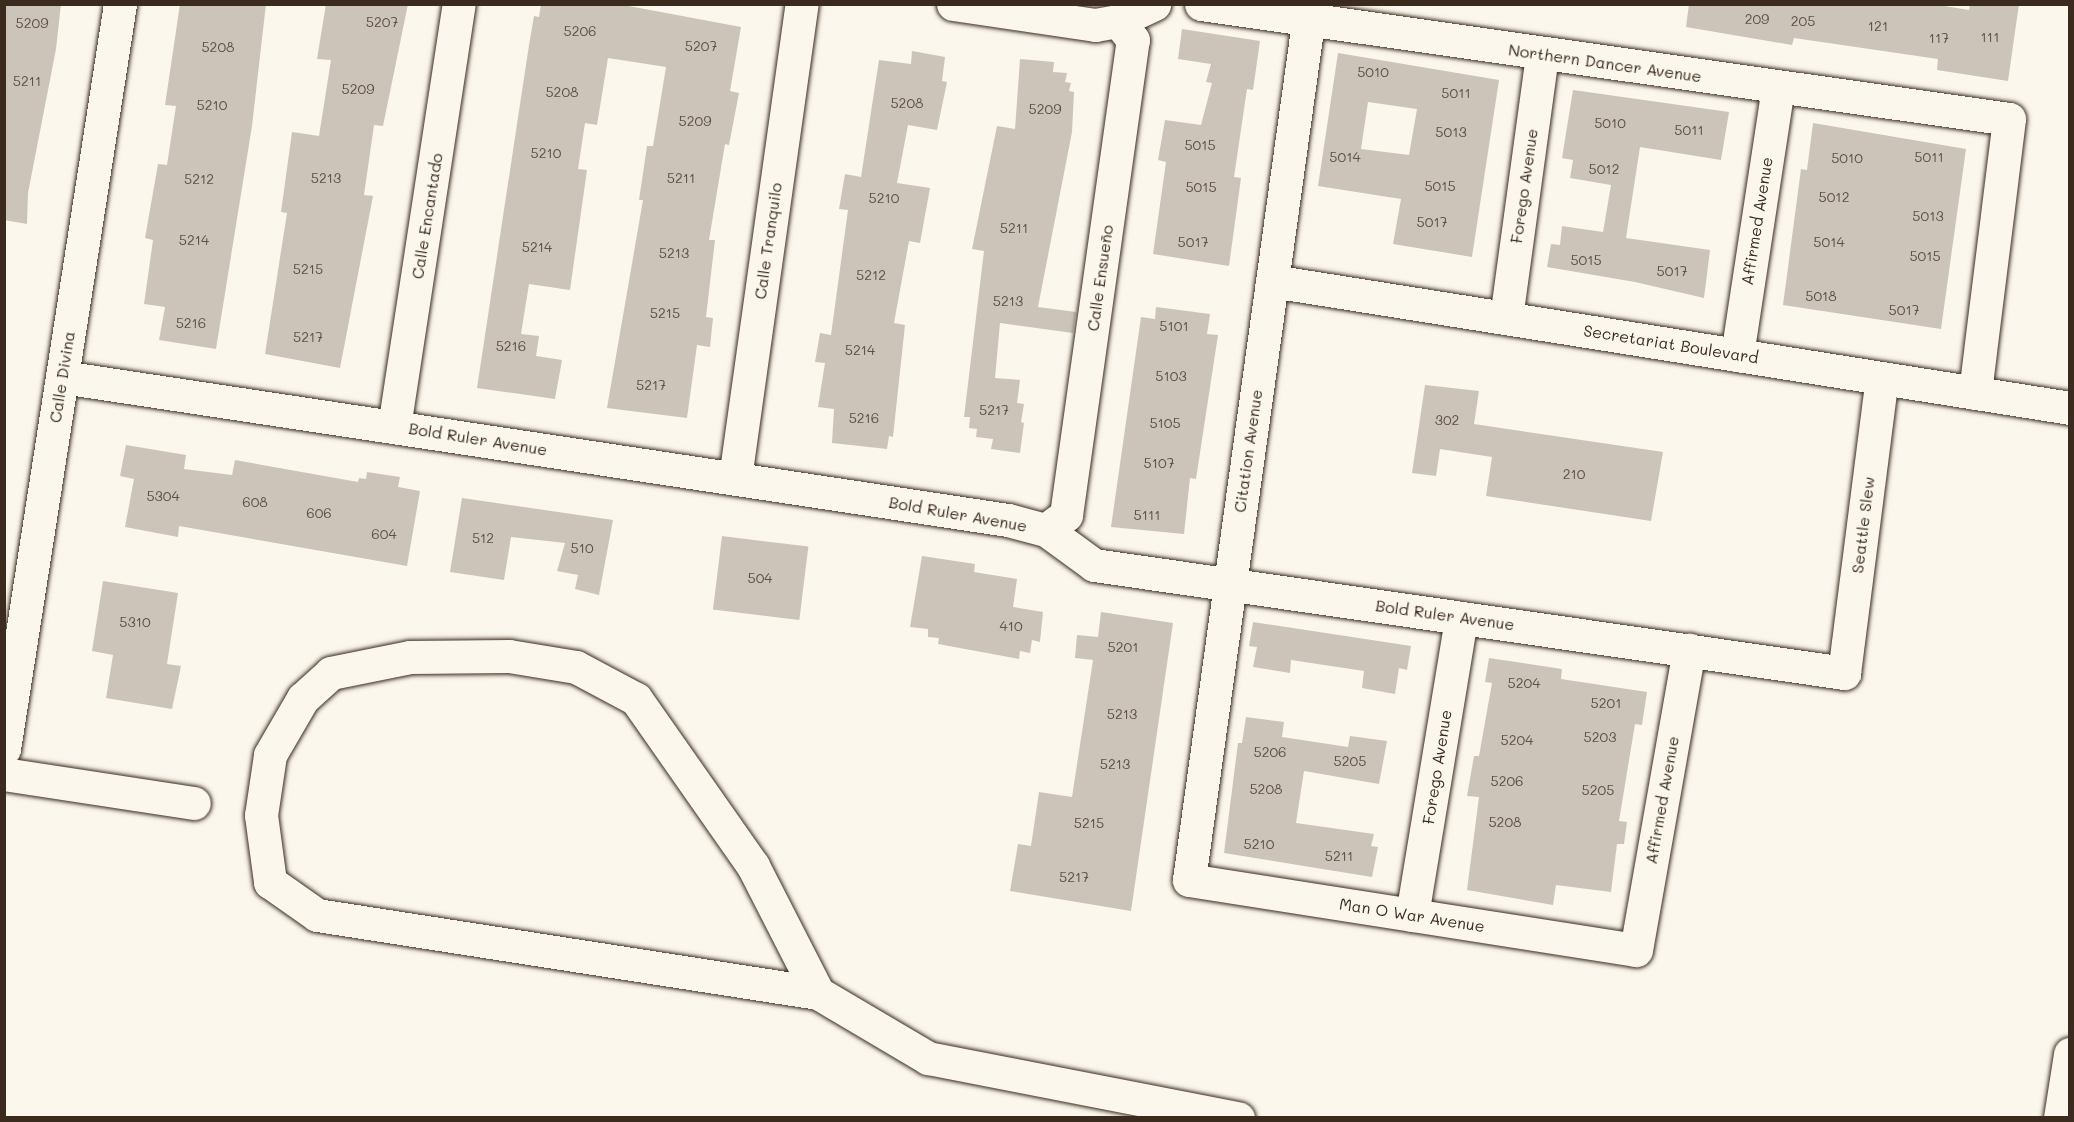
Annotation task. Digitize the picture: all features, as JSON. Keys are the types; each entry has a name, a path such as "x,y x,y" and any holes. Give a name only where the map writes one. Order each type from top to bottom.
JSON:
{"street":[{"name":"Calle Divina","path":"4,749 120,4"},
{"name":"Calle Encantado","path":"394,427 459,4"},
{"name":"Calle Tranquilo","path":"735,478 802,4"},
{"path":"953,4 1095,25 1118,21 1154,4"},
{"name":"Northern Dancer Avenue","path":"1202,4 1308,21 2008,119 1975,393"},
{"name":"Calle Ensueño","path":"1046,530 1066,515 1075,456 1133,40 1118,21"},
{"name":"Citation Avenue","path":"1189,880 1308,21"},
{"name":"Forego Avenue","path":"1506,318 1542,54"},
{"name":"Affirmed Avenue","path":"1737,355 1778,87"},
{"name":"Secretariat Boulevard","path":"1272,281 2070,408"},
{"name":"Bold Ruler Avenue","path":"62,377 1008,520 1046,530 1094,565 1844,673"},
{"name":"Seattle Slew","path":"1844,673 1882,378"},
{"name":"Forego Avenue","path":"1412,915 1461,618"},
{"name":"Affirmed Avenue","path":"1636,950 1689,650"},
{"path":"818,993 753,866 636,699 576,667 509,656 410,657 332,673 303,698 270,755 261,815 270,882 317,915 818,993 928,1058 1238,1118"},
{"path":"4,774 195,803"},
{"name":"Man O War Avenue","path":"1189,880 1636,950"},
{"path":"2060,1118 2070,1054"}],"building":[{"path":"4,4 61,4 56,49 28,193 27,224 4,220"},
{"path":"180,4 266,4 252,126 216,349 159,340 165,307 144,304 153,240 145,238 158,164 167,165 176,106 165,105"},
{"path":"326,4 408,4 383,126 374,125 364,195 373,196 340,368 265,354 287,213 281,212 292,132 319,136 331,60 317,59"},
{"path":"541,4 618,4 741,27 730,91 739,93 729,145 725,144 709,240 715,240 706,317 713,318 710,347 697,345 687,418 607,408 643,200 639,200 647,146 653,146 666,67 608,58 597,125 585,123 578,169 587,170 570,290 529,284 521,334 539,336 536,356 562,360 555,399 477,388 529,45 534,16 539,17"},
{"path":"1689,4 1932,4 1969,10 1970,4 2019,4 2008,81 1937,70 1938,59 1794,38 1792,45 1686,27"},
{"path":"1182,29 1260,41 1253,90 1247,89 1234,177 1241,178 1229,266 1153,254 1166,162 1158,160 1165,120 1201,125 1212,83 1206,82 1211,64 1178,59"},
{"path":"912,51 945,57 942,81 947,82 937,130 908,125 897,183 930,188 920,243 909,241 894,323 905,325 893,437 889,436 887,449 832,443 834,409 818,407 825,363 815,362 820,333 831,335 848,210 839,209 845,174 861,177 879,60 911,64"},
{"path":"1338,53 1499,80 1472,257 1393,244 1401,199 1318,186","holes":["1368,102 1417,109 1409,155 1361,149"]},
{"path":"1020,59 1054,62 1053,72 1067,73 1065,82 1071,83 1069,91 1074,92 1072,132 1038,307 1076,312 1073,333 1000,323 995,378 1020,380 1017,403 1024,404 1021,422 1024,423 1020,453 991,449 993,439 976,437 977,429 969,428 970,417 964,417 984,251 972,249 997,126 1015,129"},
{"path":"1573,90 1729,112 1721,160 1640,147 1626,238 1710,250 1704,298 1635,282 1547,267 1551,244 1560,245 1562,226 1603,232 1611,185 1570,178 1573,160 1562,158"},
{"path":"1813,123 1966,149 1941,329 1783,305 1801,169 1807,170"},
{"path":"1156,307 1210,314 1207,334 1218,335 1196,479 1190,478 1184,534 1111,527 1141,317 1155,319"},
{"path":"1425,385 1479,391 1474,424 1663,452 1651,521 1486,496 1492,457 1440,449 1436,476 1412,473"},
{"path":"126,445 186,455 184,469 232,475 235,460 358,482 359,478 366,479 367,472 400,477 398,487 420,491 407,566 179,526 178,537 125,527 134,479 120,476"},
{"path":"462,498 613,520 599,595 575,589 578,575 557,571 565,543 511,537 504,580 450,572"},
{"path":"722,536 808,547 799,620 713,609"},
{"path":"922,556 975,564 974,572 1017,579 1013,607 1043,612 1040,642 1032,640 1030,653 1020,651 1019,659 938,644 939,638 928,637 928,629 910,627"},
{"path":"103,581 178,593 167,664 181,666 172,709 106,698 113,655 92,651"},
{"path":"1101,612 1173,623 1131,911 1010,891 1018,844 1031,846 1039,792 1072,797 1093,660 1075,658 1077,635 1098,637"},
{"path":"1253,622 1411,646 1407,670 1399,668 1395,694 1362,688 1364,671 1291,660 1290,673 1253,667 1257,647 1249,646"},
{"path":"1489,658 1562,669 1561,679 1647,692 1642,725 1635,724 1619,821 1627,822 1624,844 1617,844 1611,892 1556,885 1553,905 1467,890 1479,797 1467,796 1474,756 1479,756 1492,683 1485,682"},
{"path":"1246,717 1284,722 1282,737 1348,747 1350,736 1387,741 1379,784 1304,771 1296,823 1374,834 1371,846 1378,847 1372,877 1224,853 1238,743 1242,743"}]}
